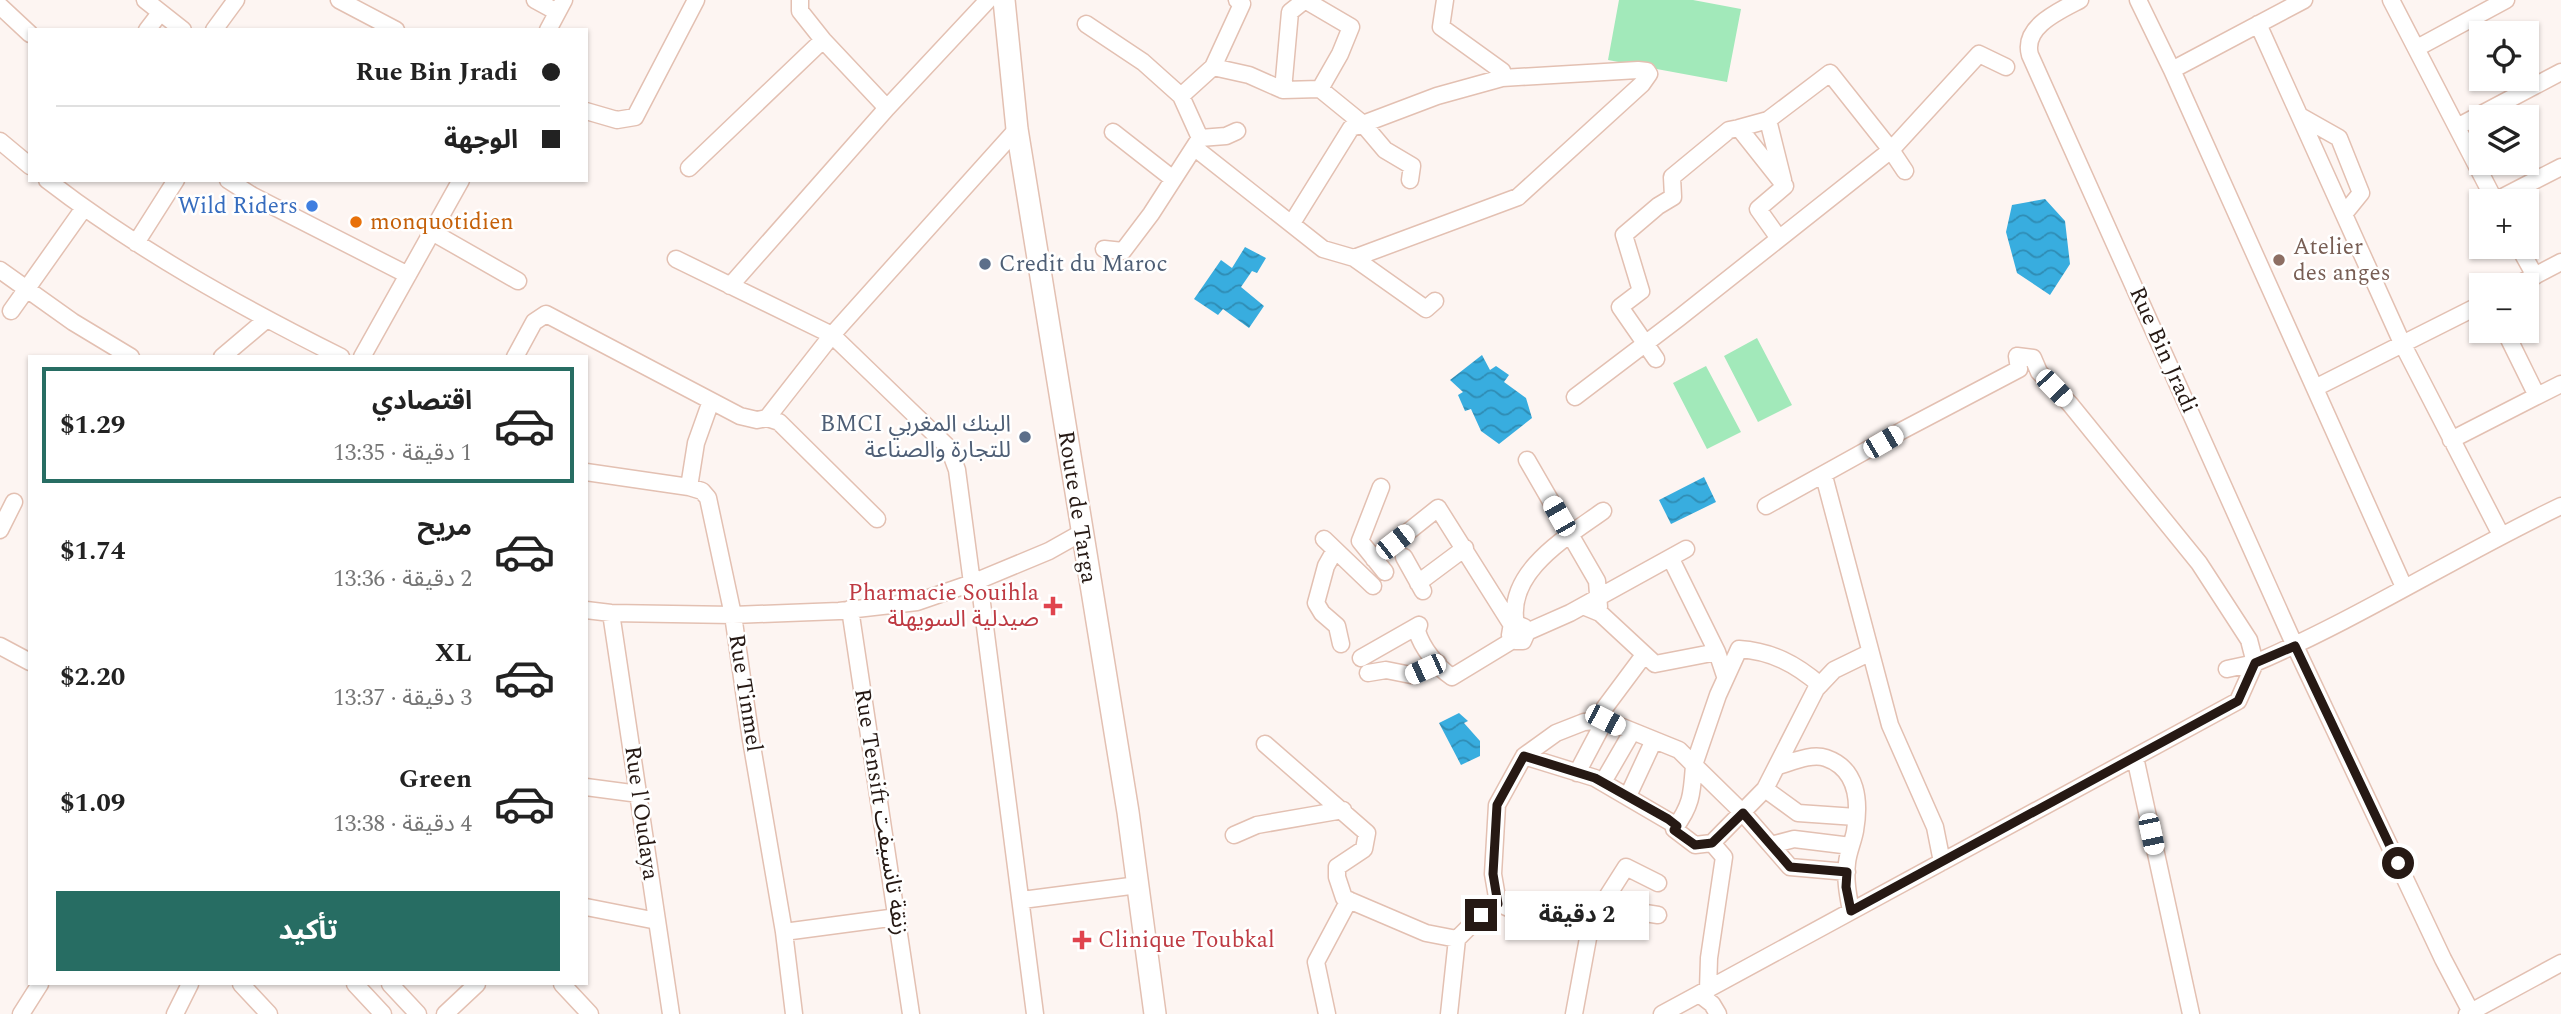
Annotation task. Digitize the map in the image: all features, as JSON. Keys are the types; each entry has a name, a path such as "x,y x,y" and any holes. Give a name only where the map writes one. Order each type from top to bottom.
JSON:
{"main road":[{"name":"Route de Targa","path":"1004,0 1017,129 1128,812 1156,1014"}],"street":[{"path":"145,0 180,28"},
{"path":"215,28 236,0"},
{"path":"339,0 392,28"},
{"path":"535,0 561,6 549,28"},
{"path":"588,112 617,120 635,117 696,0"},
{"path":"800,0 800,11 823,40 887,108"},
{"path":"730,286 887,108 988,0"},
{"path":"1181,96 1213,67 1242,4 1237,0"},
{"path":"1283,90 1290,12 1305,0 1351,27 1340,54 1320,89"},
{"path":"1445,0 1441,27 1502,71 1502,78"},
{"name":"Rue Bin Jradi","path":"2080,0 2042,23 2032,33 2027,45 2030,55 2295,646 2470,1013"},
{"path":"2138,0 2404,587"},
{"path":"2172,70 2304,0"},
{"path":"2391,0 2489,189"},
{"path":"2417,48 2506,0"},
{"path":"0,6 28,32"},
{"path":"149,28 160,13"},
{"path":"2258,23 2402,344 2501,535"},
{"path":"1086,24 1143,62 1181,96 1197,143 1224,173 1323,249 1354,258 1426,309 1435,301"},
{"path":"689,168 823,40"},
{"path":"1575,397 1891,149 1979,54 2006,66"},
{"path":"1213,67 1249,75 1283,90 1320,89 1363,124 1385,150 1412,166 1409,180"},
{"path":"1292,223 1351,128 1437,96 1502,78 1638,71 1647,71 1649,74 1642,84 1518,197 1354,258"},
{"path":"2457,127 2561,72"},
{"path":"1656,359 1620,307 1641,291 1624,235 1673,197 1672,177 1729,130 1768,120 1830,73 1891,149 1905,171"},
{"path":"2300,116 2339,138 2361,192 2344,214"},
{"path":"1768,120 1785,186"},
{"path":"1739,128 1785,186"},
{"path":"767,418 832,335 1017,129"},
{"path":"1104,249 1123,251 1197,143 1237,131"},
{"path":"1113,132 1173,179"},
{"path":"0,141 28,164"},
{"path":"2518,189 2561,167"},
{"path":"50,182 136,243 267,319 337,355"},
{"path":"136,243 175,182"},
{"path":"231,182 253,196 408,275"},
{"path":"363,355 432,232 453,183"},
{"path":"1778,237 1758,209 1785,186"},
{"path":"11,311 84,208"},
{"path":"432,232 518,281"},
{"path":"676,259 832,335 949,448 957,470 975,582 1022,901 1035,1014"},
{"path":"2539,274 2561,262"},
{"path":"0,270 103,342 127,355"},
{"path":"2315,388 2469,310"},
{"path":"516,355 534,323 546,314 711,401 750,419 767,418 779,422 877,519"},
{"path":"224,355 267,319"},
{"path":"2511,343 2537,396"},
{"path":"1662,1014 2238,701 2255,663 2249,640 2199,563 2070,404 2039,372 2033,358 2017,356 2019,369 1766,506"},
{"path":"2451,440 2561,384"},
{"path":"588,472 689,487 696,443 711,401"},
{"path":"1527,460 1597,581 1599,606 1644,654 1656,664 1717,652"},
{"path":"1824,476 1890,725 1935,827 1942,862"},
{"name":"Rue Tinmel","path":"689,487 702,491 708,498 733,615 784,932 794,1014"},
{"path":"1381,487 1360,541 1385,572"},
{"path":"0,530 14,502"},
{"path":"2227,669 2255,663 2295,646 2501,535 2561,506"},
{"path":"1374,559 1438,508 1517,631"},
{"path":"1517,631 1513,613 1519,593 1536,561 1603,511"},
{"path":"588,610 733,615 850,609 917,602 975,582 1049,551 1082,533"},
{"path":"1341,644 1336,626 1316,603 1329,544 1373,586"},
{"path":"1404,557 1420,587 1465,548"},
{"path":"1361,658 1419,625 1416,631 1421,645 1444,672 1452,677 1517,631 1583,606 1599,606 1686,549"},
{"path":"1671,559 1726,676"},
{"name":"Rue Tensift زنقة تانسيفت","path":"850,609 911,1014"},
{"name":"Rue l'Oudaya","path":"611,613 671,1014"},
{"path":"0,646 28,661"},
{"path":"1820,685 1802,669 1760,650 1738,649 1694,765 1695,784 1685,814 1674,830 1695,845 1712,843 1765,789 1820,685 1834,670 1869,653"},
{"path":"1644,654 1600,714 1605,720 1679,750 1743,813 1790,867 1847,872"},
{"path":"1368,673 1386,670 1411,676 1438,663"},
{"path":"1498,904 1493,874 1497,805 1524,756 1556,733 1584,722 1605,720"},
{"path":"1577,773 1605,720"},
{"path":"1603,782 1632,732"},
{"path":"1628,796 1654,740"},
{"path":"1265,744 1367,833 1364,849 1337,867 1337,877 1344,898 1426,933 1457,939"},
{"path":"1524,756 1603,782 1677,826"},
{"path":"1778,766 1808,758 1825,757 1853,779 1857,795 1856,817 1847,860 1846,887 1851,911"},
{"path":"2135,757 2191,1014"},
{"path":"588,787 639,794"},
{"path":"1765,789 1798,813 1856,817"},
{"path":"1234,835 1257,825 1343,810"},
{"path":"1771,845 1794,839 1851,846"},
{"path":"1712,843 1724,857 1703,992 1718,1014"},
{"path":"1574,1014 1591,922 1626,867 1658,883"},
{"path":"1022,901 1138,885"},
{"path":"1327,1014 1316,962 1349,900"},
{"path":"1498,904 1517,913 1549,922 1591,922"},
{"path":"1449,1014 1457,939 1471,924 1498,904"},
{"path":"588,906 657,921"},
{"path":"1601,906 1658,915"},
{"path":"784,932 897,917"},
{"path":"2470,1013 2561,963"},
{"path":"21,1014 39,985"},
{"path":"175,1014 190,985"},
{"path":"242,985 269,1014"},
{"path":"356,985 383,1014"},
{"path":"391,985 418,1014"},
{"path":"445,1014 476,985"},
{"path":"563,985 590,1014"}],"green space":[{"path":"1619,0 1693,0 1741,9 1727,82 1608,60"},
{"path":"1757,338 1792,405 1758,422 1724,356"},
{"path":"1706,366 1741,432 1707,449 1673,383"}],"water":[{"path":"2045,199 2065,221 2070,264 2050,295 2017,273 2006,232 2012,205"},
{"path":"1245,247 1266,258 1257,273 1252,271 1241,287 1264,306 1249,328 1223,309 1218,315 1194,299 1221,260 1232,268"},
{"path":"1482,355 1490,370 1496,366 1509,375 1504,382 1526,398 1532,418 1499,444 1481,431 1471,409 1465,411 1458,395 1463,392 1450,380"},
{"path":"1704,477 1716,502 1671,524 1659,500"},
{"path":"1459,713 1468,721 1464,723 1480,741 1480,756 1461,765 1439,723"}],"place":[{"name":"Wild Riders","path":"312,206"},
{"name":"monquotidien","path":"356,222"},
{"name":"Atelier des anges","path":"2279,260"},
{"name":"Credit du Maroc","path":"985,264"},
{"name":"BMCI البنك المغربي للتجارة والصناعة","path":"1025,437"},
{"name":"Pharmacie Souihla صيدلية السويهلة","path":"1053,606"},
{"name":"Clinique Toubkal","path":"1082,940"}],"route":[{"path":"1481,915 1498,904 1493,874 1497,805 1524,756 1608,784 1668,819 1677,826 1674,830 1695,845 1712,843 1743,813 1790,867 1847,872 1846,887 1851,911 2238,701 2255,663 2295,646 2398,863"}]}
